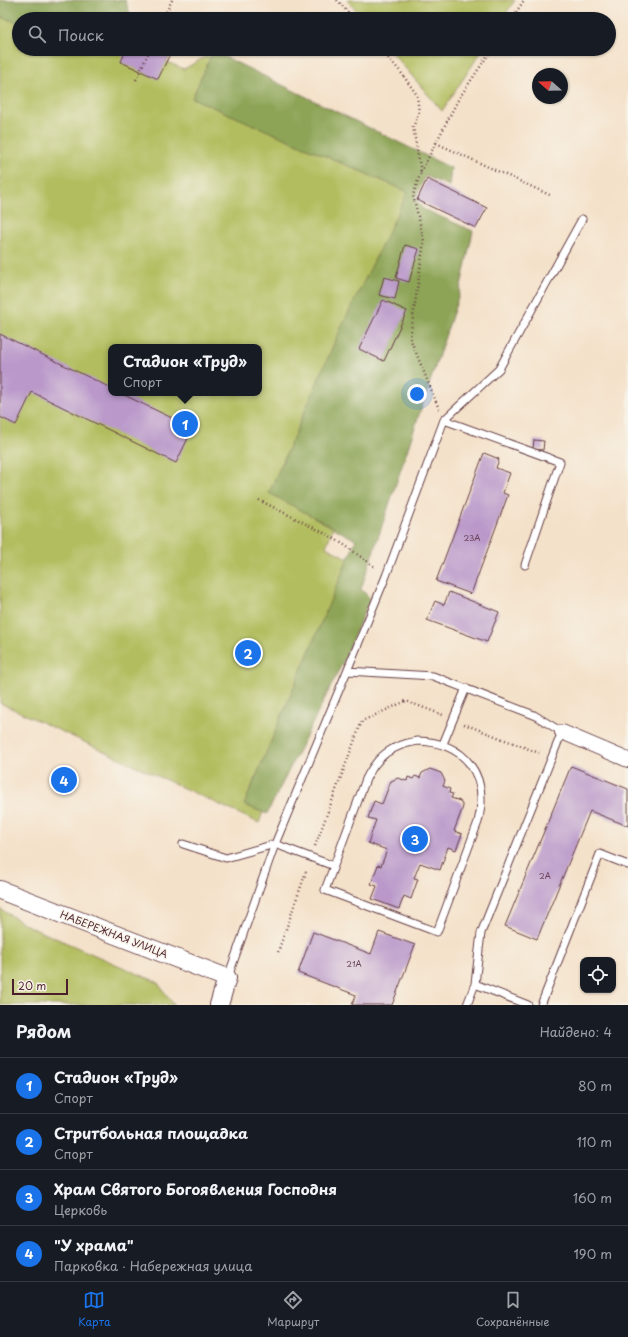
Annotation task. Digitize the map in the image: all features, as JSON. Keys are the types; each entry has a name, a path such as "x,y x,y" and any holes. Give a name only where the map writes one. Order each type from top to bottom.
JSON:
{"street":[{"path":"562,732 628,760"},
{"name":"НАБЕРЕЖНАЯ УЛИЦА","path":"0,890 228,978"},
{"path":"219,1005 228,978"}],"lane":[{"path":"228,978 275,844 386,576 444,420 499,370 582,220"},
{"path":"444,420 560,462 525,565"},
{"path":"347,671 433,676 534,716 562,732 481,933 475,984 467,1005"},
{"path":"443,744 466,688"},
{"path":"431,741 443,744 455,750 470,764 479,782 482,795 478,822 437,932 325,890 366,779 372,767 381,757 404,743 431,741"},
{"path":"183,844 226,858 275,844 334,866"},
{"path":"541,1005 600,854 628,865"},
{"path":"475,984 528,1005"}],"path":[{"path":"166,12 172,0"},
{"path":"337,0 348,12"},
{"path":"516,12 524,0"},
{"path":"136,80 147,56"},
{"path":"386,56 400,71 417,95 419,113 413,128 421,172"},
{"path":"444,420 410,338 424,241 413,195 421,172 458,100 487,56"},
{"path":"436,143 552,196"},
{"path":"259,500 336,540 386,576"},
{"path":"278,952 311,857 362,721 406,701 552,758"}],"green space":[{"path":"0,0 12,12 12,56 169,56 167,62 184,69 207,56 403,150 411,199 411,311 326,547 353,561 259,823 0,703"},
{"path":"0,0 125,0 129,12 12,12 12,21 0,17"},
{"path":"347,0 515,0 507,12 358,12"},
{"path":"211,56 223,56 451,168 449,186 425,176 415,199 423,209 473,231 459,295 361,589 370,598 344,660 267,814 244,805 356,540 269,493 340,330 408,192 192,98"},
{"path":"395,56 478,56 442,111"},
{"path":"0,909 30,927 157,982 174,1005 0,1005"}],"building":[{"path":"123,56 169,56 158,79 121,62"},
{"path":"427,179 487,208 476,228 417,200"},
{"path":"405,245 419,249 409,282 396,278"},
{"path":"384,277 399,281 395,299 379,295"},
{"path":"383,300 407,311 384,361 359,349"},
{"path":"0,334 108,387 108,396 126,396 193,428 176,463 32,392 16,425 0,417"},
{"path":"534,440 544,441 543,450 533,449"},
{"path":"484,453 499,459 496,468 510,473 503,493 508,495 471,594 436,581"},
{"path":"449,592 499,612 487,642 427,620 435,601 444,605"},
{"path":"571,766 628,789 628,826 590,811 537,939 505,926"},
{"path":"430,769 441,773 445,781 443,786 450,789 449,793 453,794 451,798 460,801 463,807 454,831 462,834 456,850 448,847 440,870 420,863 414,878 418,879 411,899 404,896 399,909 372,899 377,886 371,884 378,865 381,866 387,850 368,843 376,820 368,818 374,801 382,804 391,781 398,778 407,781 408,777 413,779 415,776 420,778 422,773"},
{"path":"313,932 371,954 379,932 415,945 392,1005 352,1005 356,995 298,973"}],"place":[{"name":"Стадион «Труд»","path":"185,424"},
{"name":"Стритбольная площадка","path":"248,653"},
{"name":"\"У храма\"","path":"64,780"},
{"name":"Храм Святого Богоявления Господня","path":"415,839"}]}
